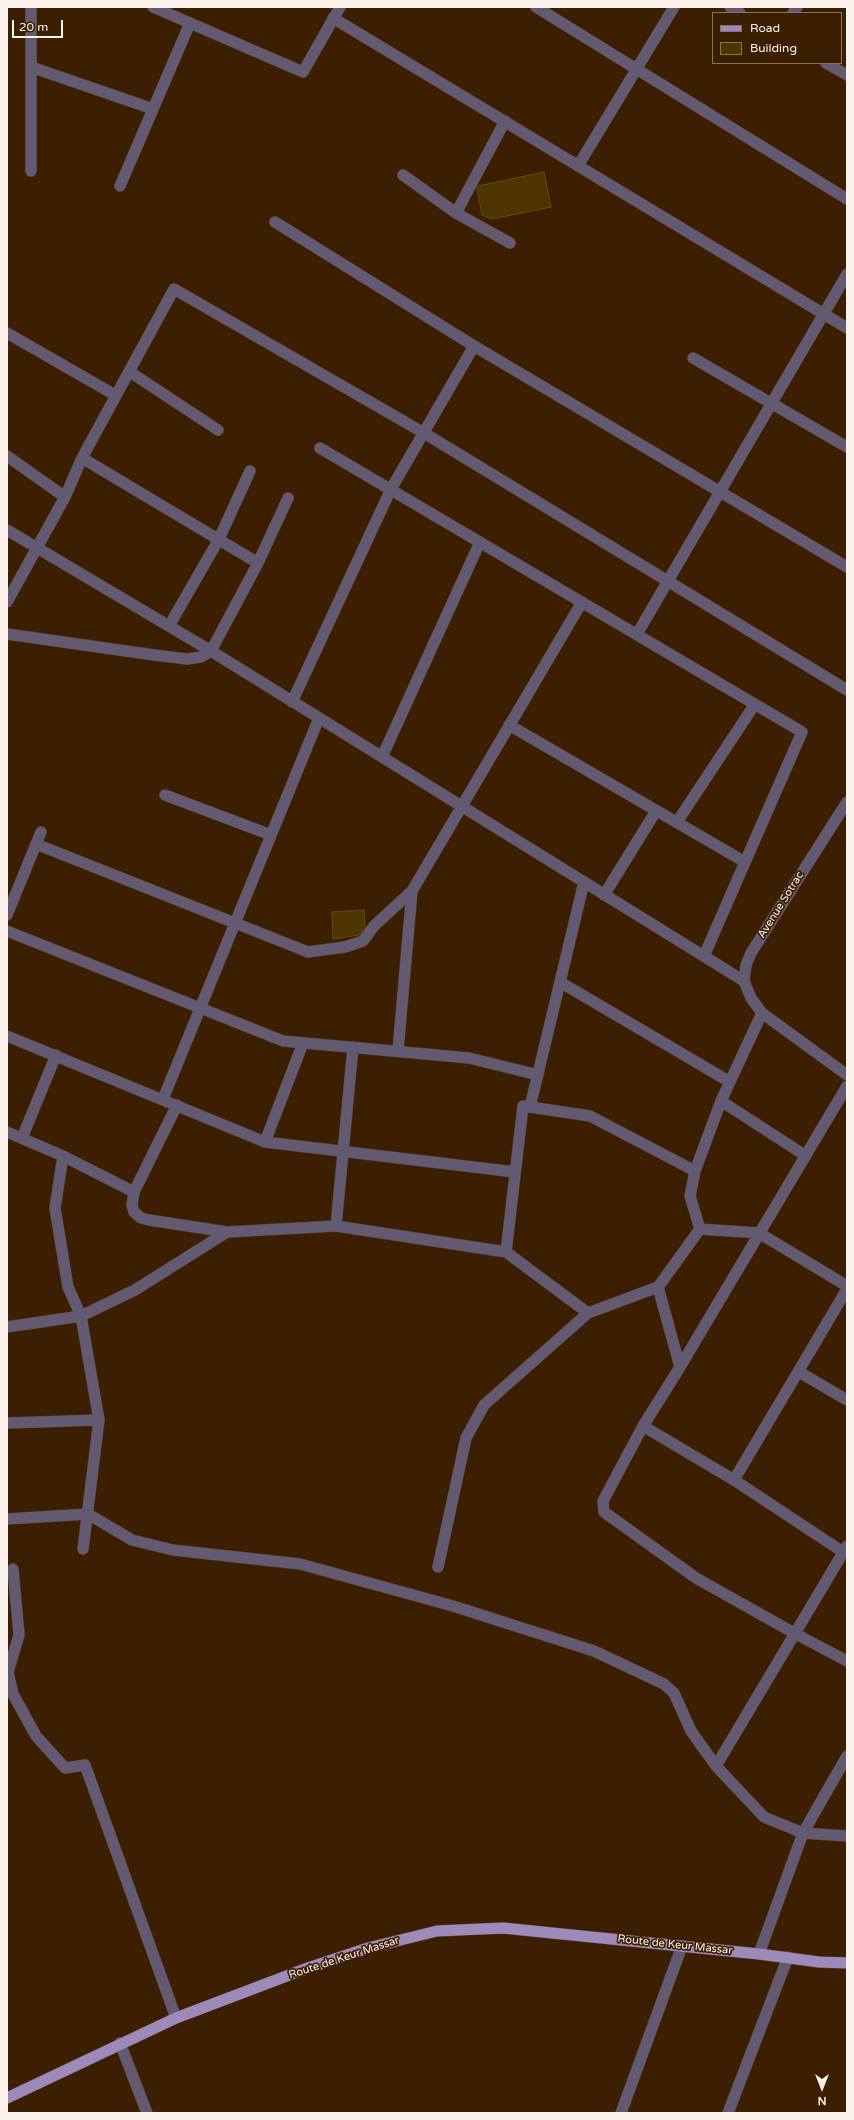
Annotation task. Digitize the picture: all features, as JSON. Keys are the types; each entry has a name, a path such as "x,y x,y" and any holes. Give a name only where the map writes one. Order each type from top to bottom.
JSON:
{"main road":[{"name":"Route de Keur Massar","path":"7,2098 120,2043 176,2018 361,1950 437,1931 503,1928 847,1963"}],"street":[{"path":"31,7 31,171"},
{"path":"153,7 303,72 340,7"},
{"path":"536,7 847,199"},
{"path":"578,166 674,7"},
{"path":"333,18 847,328"},
{"path":"120,186 190,23"},
{"path":"828,64 846,73"},
{"path":"31,67 153,109"},
{"path":"456,213 505,121"},
{"path":"403,175 456,213 510,243"},
{"path":"275,222 474,346 847,566"},
{"path":"637,634 847,274"},
{"path":"7,602 65,497 82,458 174,289 424,433 847,690"},
{"path":"7,333 116,395"},
{"path":"292,702 391,490 474,346"},
{"path":"694,358 847,446"},
{"path":"130,372 218,430"},
{"path":"320,448 802,732 704,956"},
{"path":"7,456 65,497"},
{"path":"82,458 258,563"},
{"path":"169,626 218,539 250,471"},
{"path":"7,634 187,659 201,657 211,651 258,563 288,498"},
{"path":"7,530 211,651 744,981 751,998 762,1013 847,1075"},
{"path":"382,757 480,542"},
{"path":"36,844 234,924 308,952 345,947 363,942 374,926 412,891 582,602"},
{"path":"677,822 755,704"},
{"path":"163,1099 319,718"},
{"path":"509,725 745,862"},
{"path":"165,795 271,835"},
{"name":"Avenue Sotrac","path":"744,981 746,965 751,953 844,815 847,802"},
{"path":"604,894 656,811"},
{"path":"7,915 41,832"},
{"path":"530,1107 584,882"},
{"path":"398,1050 412,891"},
{"path":"7,931 283,1041 398,1050 469,1058 538,1075"},
{"path":"560,982 730,1082"},
{"path":"700,1229 690,1196 695,1171 721,1101 762,1013"},
{"path":"7,1036 265,1142 515,1172"},
{"path":"265,1142 303,1042"},
{"path":"336,1226 353,1046"},
{"path":"22,1138 56,1055"},
{"path":"847,1086 680,1367 642,1426 603,1501 604,1512 696,1578 847,1661"},
{"path":"721,1101 806,1156"},
{"path":"177,1105 134,1192 132,1205 134,1212 141,1218 226,1232 336,1226 506,1252 588,1313"},
{"path":"506,1252 523,1106 590,1116 695,1171"},
{"path":"7,1132 63,1156 134,1192"},
{"path":"63,1156 55,1208 68,1287 81,1316 99,1420 88,1514 82,1549"},
{"path":"700,1229 759,1233 847,1288 799,1372 734,1480"},
{"path":"438,1567 466,1438 484,1405 588,1313 658,1287 700,1229"},
{"path":"7,1328 81,1316 135,1290 226,1232"},
{"path":"658,1287 680,1367"},
{"path":"799,1372 847,1400"},
{"path":"7,1423 99,1420"},
{"path":"642,1426 734,1480 845,1549 716,1766"},
{"path":"7,1519 88,1514 132,1540 172,1550 300,1564 453,1606 594,1651 664,1684 674,1693 691,1731 716,1766 764,1817 803,1833 847,1836"},
{"path":"13,1568 19,1635 8,1672 13,1694 36,1736 64,1768 85,1765 176,2018"},
{"path":"759,1954 803,1833 847,1756"},
{"path":"621,2113 682,1946"},
{"path":"728,2113 788,1957"},
{"path":"120,2043 147,2113"}],"building":[{"path":"544,172 551,207 492,219 482,215 477,189 478,186"},
{"path":"364,910 365,927 359,935 333,939 332,912"}]}
